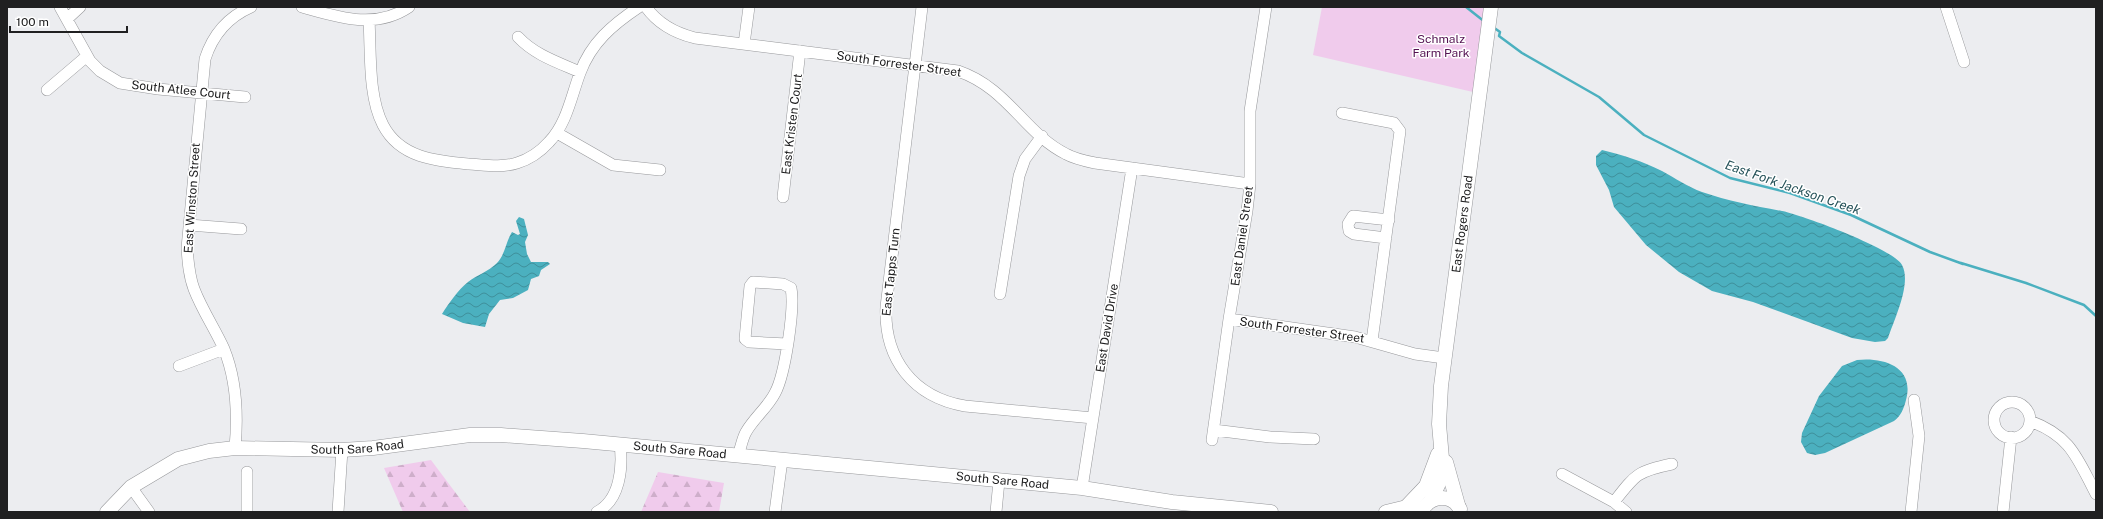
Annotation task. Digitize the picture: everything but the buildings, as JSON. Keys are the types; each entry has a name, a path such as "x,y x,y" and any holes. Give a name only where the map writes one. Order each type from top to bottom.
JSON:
{"main road":[{"name":"East Rogers Road","path":"1427,505 1442,475 1439,424 1444,358 1491,7"},
{"path":"1407,506 1423,490 1432,472 1438,454 1439,424"},
{"name":"South Sare Road","path":"107,512 131,487 178,459 209,450 235,448 342,450 373,448 470,435 501,435 620,444 1082,488 1185,504 1271,512"},
{"name":"East Rogers Road","path":"1441,441 1461,509"},
{"path":"1386,512 1407,506 1427,505 1437,498 1448,498 1461,509"}],"street":[{"name":"South Atlee Court","path":"60,7 87,56 100,71 120,82 139,86 245,97"},
{"path":"67,19 80,7"},
{"path":"302,7 342,18 369,20 393,16 408,7"},
{"path":"369,20 374,99 377,112 387,131 407,151 434,160 503,166 518,163 533,156 557,133 563,122 580,72 590,52 602,36 639,7"},
{"name":"South Forrester Street","path":"646,7 665,26 683,35 696,38 958,71 981,80 993,89 1055,148 1073,158 1095,163 1250,184"},
{"path":"744,44 749,7"},
{"name":"East Tapps Turn","path":"922,7 886,307 885,322 892,350 904,372 913,383 924,391 948,402 972,407 1093,418"},
{"name":"East Daniel Street","path":"1266,7 1250,111 1250,184 1247,212 1229,319 1213,435 1314,439"},
{"path":"1946,7 1964,62"},
{"name":"East Winston Street","path":"235,448 237,429 235,392 224,349 191,280 187,248 205,59 212,42 223,26 246,8"},
{"path":"518,37 529,48 580,72"},
{"name":"East Kristen Court","path":"783,198 800,51"},
{"path":"47,90 87,56"},
{"path":"1342,113 1394,123 1398,127 1400,137 1372,341"},
{"path":"557,133 613,165 660,170"},
{"path":"1000,294 1019,176 1025,159 1042,136"},
{"name":"East David Drive","path":"1082,488 1132,168"},
{"path":"1386,238 1354,234 1349,231 1348,224 1354,216 1389,220"},
{"path":"189,225 241,229"},
{"path":"738,456 746,433 774,395 779,385 787,344 793,296 791,288 783,284 754,282 750,286 745,339 749,342 787,344"},
{"name":"South Forrester Street","path":"1229,319 1355,337 1415,354 1444,358"},
{"path":"179,366 224,349"},
{"path":"1911,512 1919,436 1914,400"},
{"path":"2011,402 2020,404 2027,410 2030,421 2026,431 2022,435 2011,438 2000,433 1995,423 1996,411 2000,406 2011,402"},
{"path":"2030,421 2056,433 2068,444 2096,494"},
{"path":"2003,512 2011,438"},
{"path":"597,512 608,505 614,495 620,471 620,444"},
{"path":"338,512 342,450"},
{"path":"775,512 782,460"},
{"path":"1614,502 1639,472 1672,464"},
{"path":"247,472 247,512"},
{"path":"1562,474 1614,502 1626,512"},
{"path":"996,512 999,481"},
{"path":"131,487 149,512"}],"green space":[{"name":"Schmalz Farm Park","path":"1322,7 1486,7 1473,92 1313,55"},
{"path":"431,460 470,512 403,512 384,468"},
{"path":"658,472 724,483 719,512 641,512"}],"water":[{"path":"1602,150 1647,164 1702,192 1732,201 1793,214 1827,226 1883,250 1902,265 1905,273 1904,291 1888,338 1885,341 1875,342 1852,338 1753,302 1712,291 1679,272 1646,245 1614,207 1609,190 1596,165 1596,156"},
{"path":"519,217 524,219 528,235 525,242 527,254 531,262 548,262 550,264 541,270 539,276 531,279 528,290 513,298 500,300 489,314 485,327 463,323 442,314 464,285 490,269 500,260 512,232 518,235 520,234 516,221"},
{"path":"1857,360 1877,360 1895,366 1902,372 1906,379 1908,389 1902,412 1894,421 1825,453 1815,455 1807,453 1801,442 1802,433 1819,396 1842,366"}],"waterway":[{"name":"East Fork Jackson Creek","path":"1466,7 1485,22"},
{"name":"East Fork Jackson Creek","path":"1493,27 1500,32 1499,36 1522,53 1599,97 1644,135 1730,178 1790,193 1851,215 1930,252 1963,264"},
{"path":"1961,263 2026,283 2084,305 2096,316"}]}
